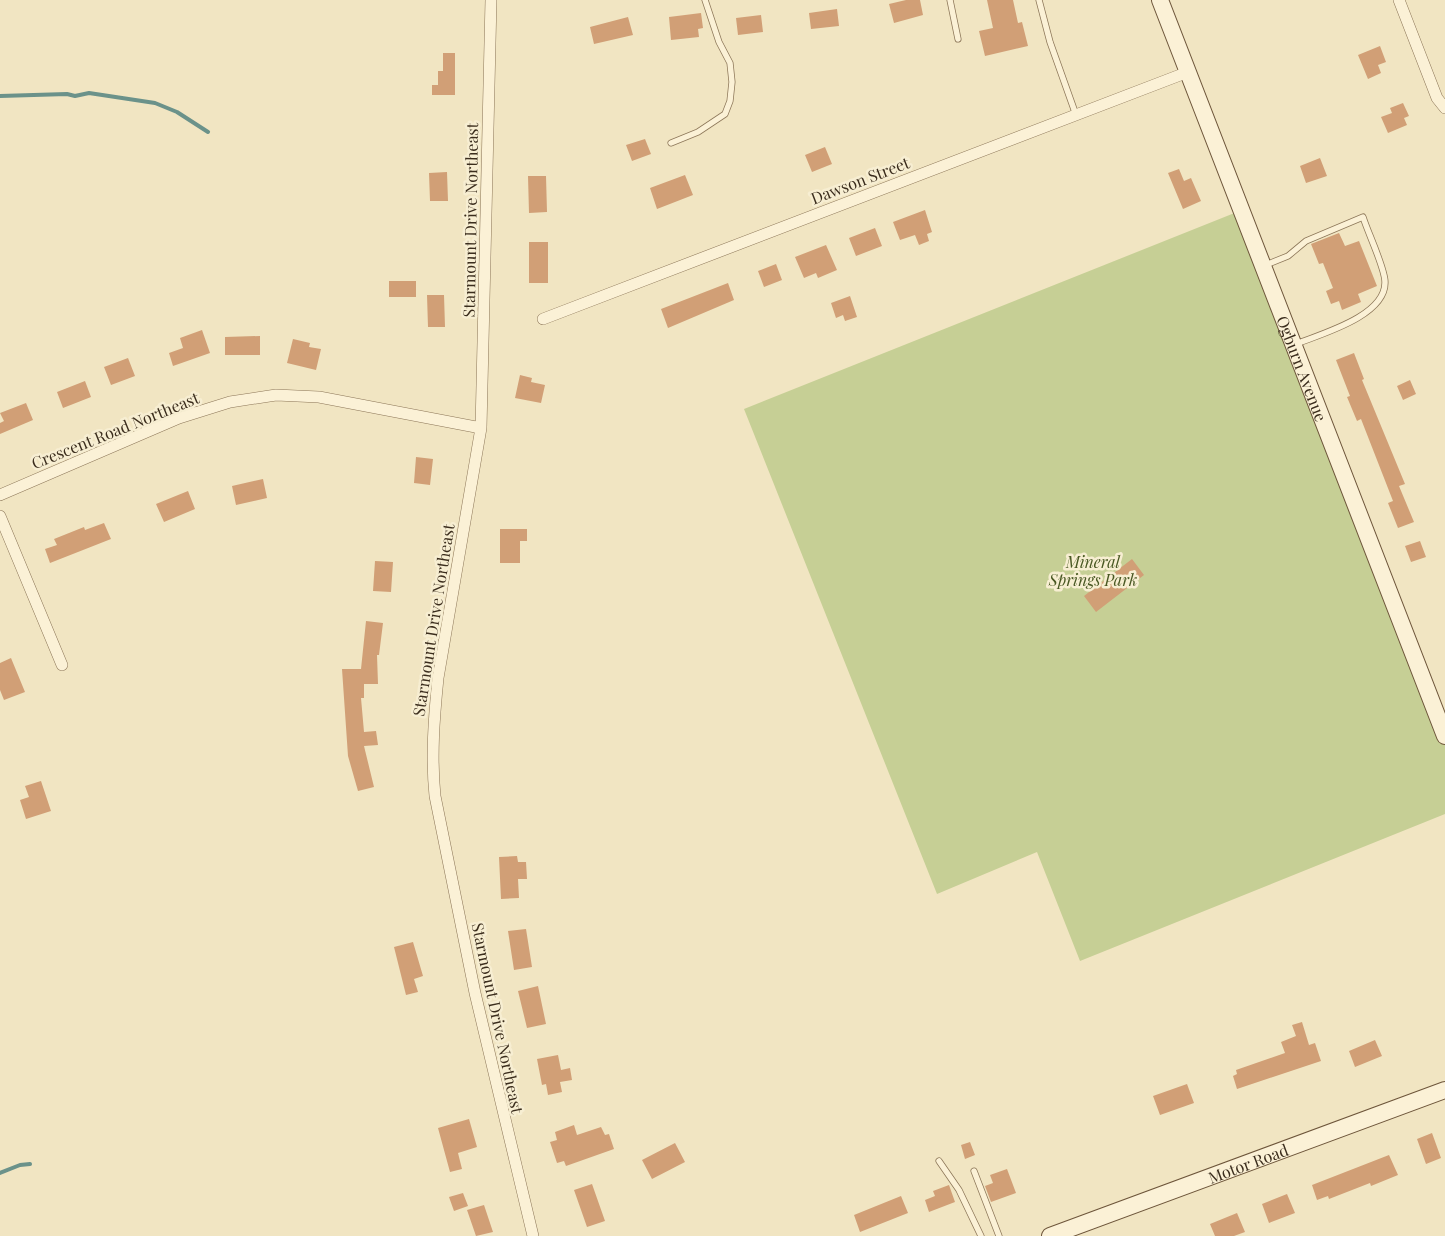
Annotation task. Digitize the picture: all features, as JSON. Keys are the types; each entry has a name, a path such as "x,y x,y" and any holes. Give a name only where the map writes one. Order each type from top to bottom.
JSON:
{"street":[{"name":"Starmount Drive Northeast","path":"491,0 481,428 438,678 434,719 433,773 434,796 473,985 533,1236"},
{"name":"Ogburn Avenue","path":"1160,0 1445,736"},
{"path":"1399,0 1437,98 1445,108"},
{"name":"Dawson Street","path":"543,319 1188,72"},
{"name":"Crescent Road Northeast","path":"1,493 179,418 230,402 276,395 319,396 481,428"},
{"path":"0,516 62,665"},
{"name":"Motor Road","path":"1050,1236 1445,1090"}],"lane":[{"path":"671,143 698,132 725,114 730,101 732,82 730,63 719,42 705,0"},
{"path":"950,0 958,39"},
{"path":"1039,0 1050,42 1076,115"},
{"path":"1263,266 1288,256 1306,241 1363,217 1386,281 1384,293 1371,309 1358,318 1294,345"},
{"path":"939,1161 959,1190 982,1236"},
{"path":"974,1171 999,1236"}],"green space":[{"name":"Mineral Springs Park","path":"1237,212 1445,745 1445,814 1080,961 1037,852 937,894 744,409"}],"building":[{"path":"906,0 920,0 923,15 894,23 889,4"},
{"path":"987,0 1013,0 1018,23 1022,22 1028,46 985,56 979,31 993,28"},
{"path":"837,9 839,26 811,29 809,13"},
{"path":"701,13 703,28 698,29 699,37 671,40 669,17"},
{"path":"761,15 763,32 738,35 736,18"},
{"path":"628,17 633,35 594,44 590,27"},
{"path":"1380,46 1386,62 1378,65 1381,73 1368,79 1358,55"},
{"path":"443,53 455,53 455,95 432,95 432,85 438,85 438,71 443,71"},
{"path":"1403,103 1409,116 1404,118 1407,125 1388,133 1381,117 1392,113 1390,108"},
{"path":"645,139 651,154 632,161 626,145"},
{"path":"825,147 832,164 812,172 805,155"},
{"path":"1320,158 1327,176 1306,183 1300,166"},
{"path":"1179,169 1184,181 1191,178 1201,201 1183,209 1168,173"},
{"path":"447,172 448,201 430,201 429,173"},
{"path":"685,175 693,195 657,209 650,188"},
{"path":"528,176 546,176 547,212 529,213"},
{"path":"925,210 932,232 927,234 929,241 919,245 915,235 900,240 893,222"},
{"path":"875,228 882,246 856,256 849,238"},
{"path":"1339,233 1345,246 1359,241 1377,286 1358,294 1361,302 1342,310 1339,301 1331,304 1326,291 1333,288 1323,263 1319,264 1311,244"},
{"path":"529,242 548,242 548,283 529,283"},
{"path":"826,245 837,270 818,278 816,273 804,278 795,257"},
{"path":"776,264 782,280 764,287 758,271"},
{"path":"389,281 416,281 416,297 389,297"},
{"path":"728,283 734,300 668,328 661,309"},
{"path":"427,295 444,295 445,327 428,327"},
{"path":"850,296 857,317 845,321 843,315 836,318 831,303"},
{"path":"202,330 210,353 173,366 169,353 183,348 180,338"},
{"path":"260,336 260,355 225,355 225,337"},
{"path":"293,339 310,343 309,347 321,349 316,370 287,363"},
{"path":"1354,353 1364,379 1362,380 1405,484 1399,486 1414,522 1398,528 1388,503 1393,501 1361,419 1357,421 1347,397 1350,396 1336,360"},
{"path":"128,358 135,376 111,385 104,367"},
{"path":"520,375 532,378 531,382 545,385 541,403 515,398"},
{"path":"1410,380 1416,394 1403,400 1397,386"},
{"path":"85,381 91,397 63,408 57,392"},
{"path":"26,403 33,420 0,434 0,423 4,421 0,413"},
{"path":"416,457 433,459 430,485 414,483"},
{"path":"263,479 267,498 236,505 232,486"},
{"path":"188,491 195,509 164,522 156,504"},
{"path":"104,523 111,539 50,563 45,549 57,545 54,539 84,527 85,530"},
{"path":"500,529 527,529 527,541 520,541 520,563 500,563"},
{"path":"1420,541 1426,557 1411,562 1405,546"},
{"path":"1132,559 1144,575 1096,612 1084,596"},
{"path":"375,561 393,562 391,592 373,591"},
{"path":"366,621 383,623 379,655 377,655 378,684 364,684 364,698 361,698 364,732 376,731 378,745 364,746 374,787 358,791 348,756 342,669 361,669"},
{"path":"11,658 25,692 4,700 0,690 0,663"},
{"path":"41,781 51,811 26,819 20,800 29,797 25,786"},
{"path":"517,856 518,862 526,862 527,879 518,879 519,898 501,899 499,857"},
{"path":"526,929 532,967 514,970 508,931"},
{"path":"413,942 423,976 414,979 418,992 406,995 394,947"},
{"path":"538,986 546,1024 527,1028 518,991"},
{"path":"1302,1022 1309,1045 1315,1043 1321,1061 1237,1089 1233,1076 1237,1074 1236,1070 1285,1053 1281,1042 1296,1036 1292,1025"},
{"path":"1375,1040 1382,1056 1355,1067 1349,1051"},
{"path":"558,1055 561,1070 570,1068 572,1080 560,1082 562,1092 548,1095 546,1084 542,1085 537,1059"},
{"path":"1187,1084 1194,1103 1160,1115 1153,1096"},
{"path":"469,1119 477,1147 458,1153 462,1169 450,1172 438,1128"},
{"path":"574,1125 577,1135 601,1127 605,1135 609,1134 614,1149 566,1166 564,1161 557,1163 550,1142 557,1140 555,1132"},
{"path":"1432,1133 1441,1158 1426,1164 1417,1139"},
{"path":"970,1142 975,1155 965,1159 961,1145"},
{"path":"675,1143 685,1162 652,1179 642,1160"},
{"path":"1389,1155 1398,1175 1371,1186 1370,1183 1329,1199 1328,1196 1317,1200 1312,1185"},
{"path":"1007,1169 1016,1193 991,1202 985,1186 993,1183 990,1175"},
{"path":"592,1184 605,1221 587,1227 574,1190"},
{"path":"949,1185 955,1202 929,1212 925,1200 935,1196 933,1191"},
{"path":"463,1193 468,1206 454,1211 449,1197"},
{"path":"1287,1194 1295,1213 1269,1223 1262,1204"},
{"path":"901,1196 908,1213 860,1232 854,1215"},
{"path":"484,1205 493,1232 476,1236 467,1210"},
{"path":"1237,1213 1245,1232 1234,1236 1215,1236 1210,1224"}],"waterway":[{"path":"0,96 67,94 75,96 89,93 155,103 177,112 208,132"},
{"path":"0,1173 20,1165 30,1164"}]}
